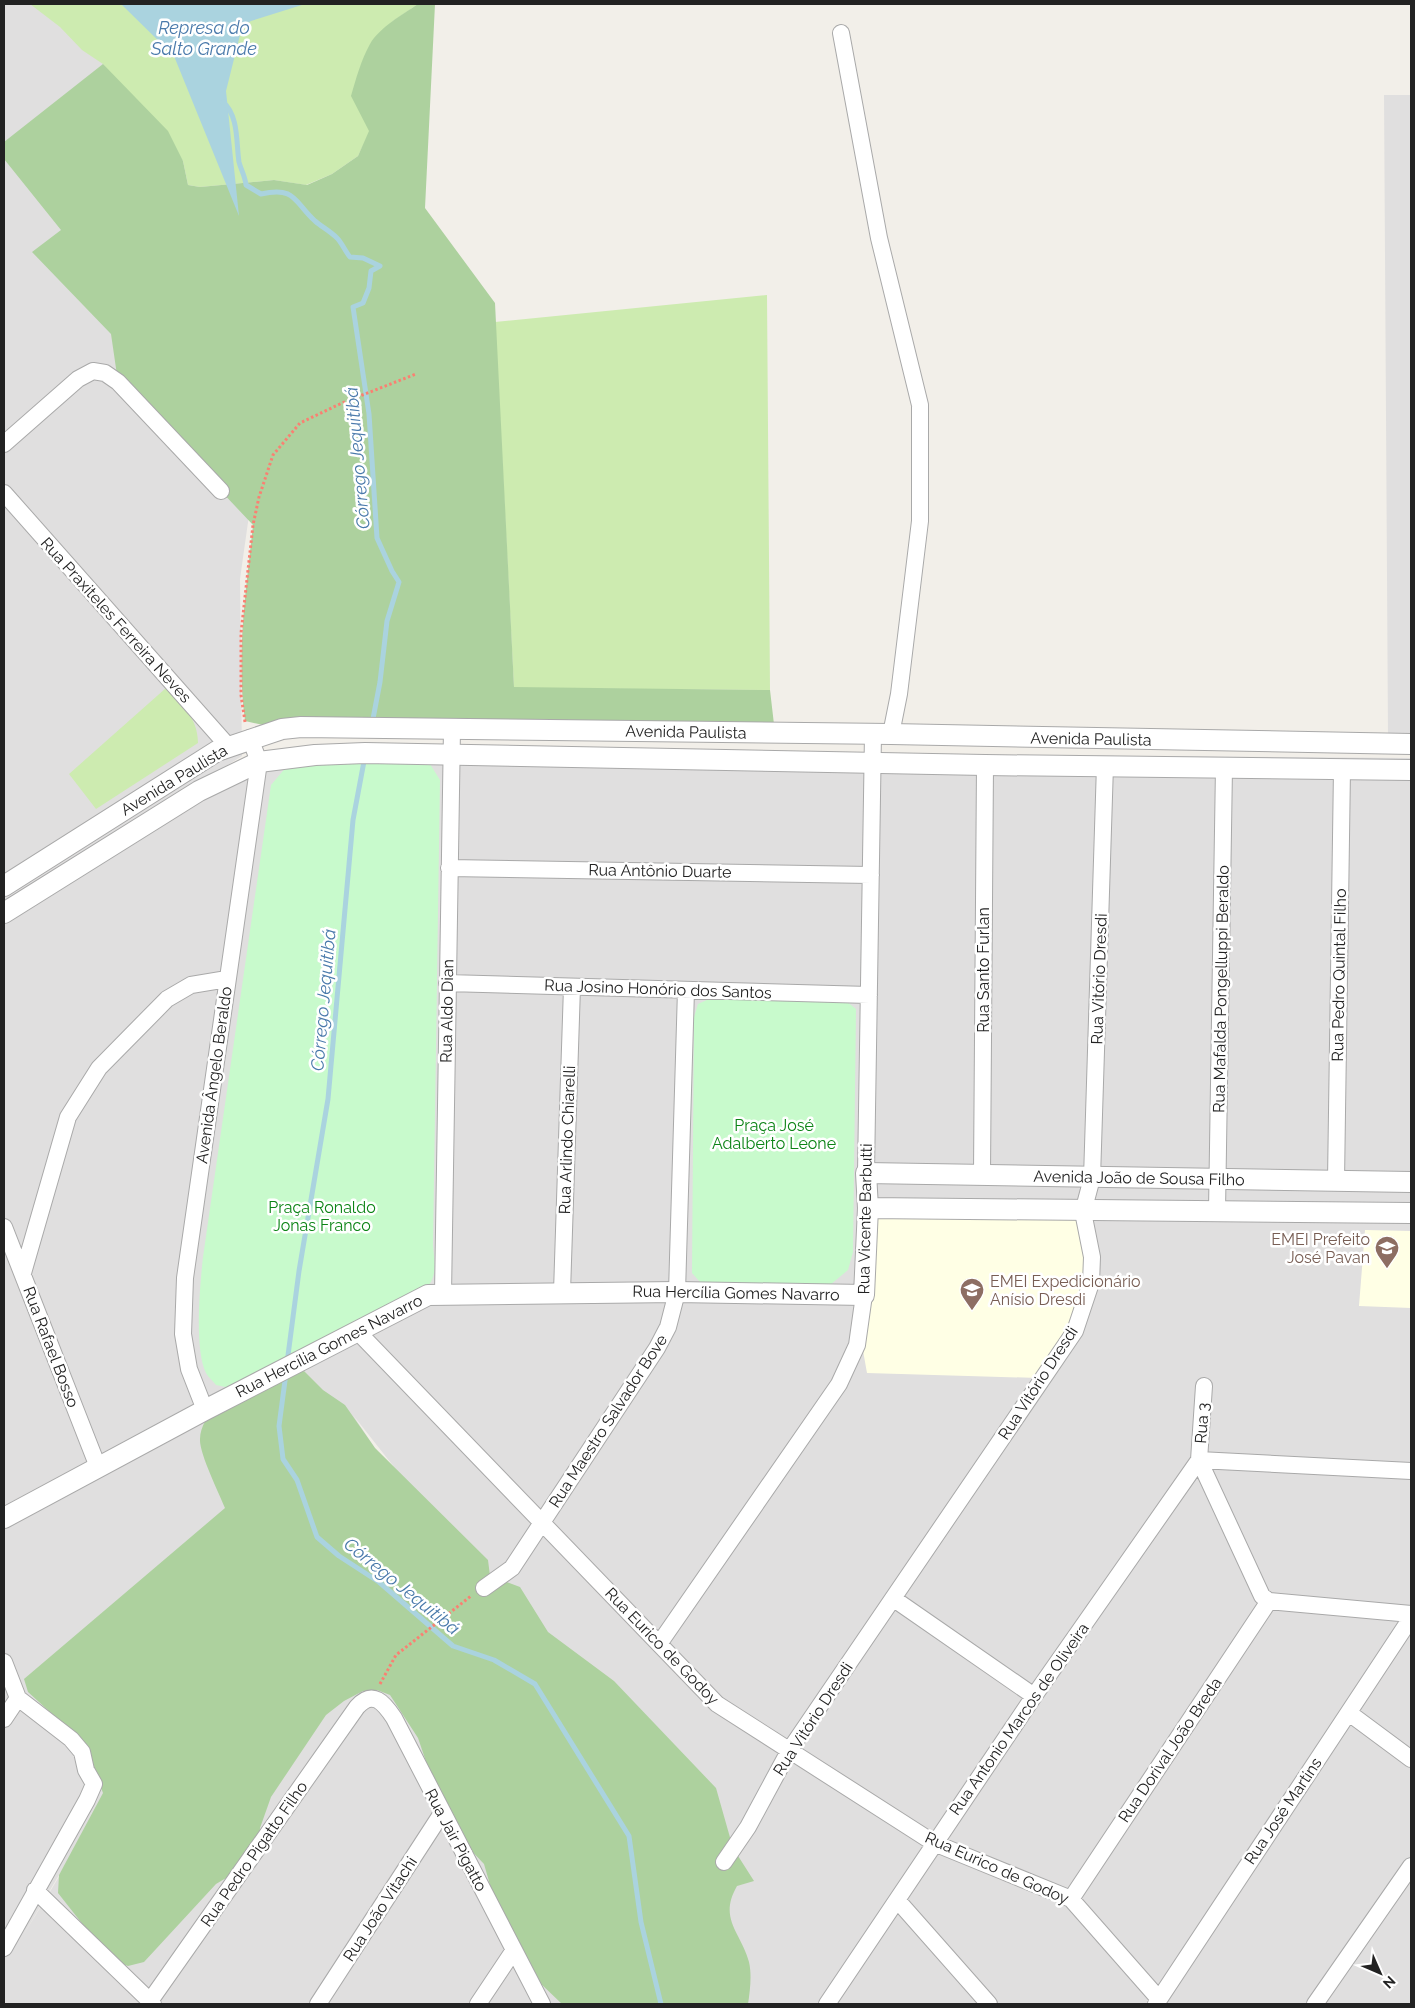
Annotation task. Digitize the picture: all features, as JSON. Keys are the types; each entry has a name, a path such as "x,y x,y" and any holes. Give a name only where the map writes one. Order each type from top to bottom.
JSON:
{"street":[{"name":"Rua Vicente Barbutti","path":"659,1644 839,1384 857,1346 864,1295 868,1208 866,1173 872,762 898,694 920,521 920,405 879,238 841,33"},
{"path":"4,444 78,379 93,371 105,373 118,382 221,491"},
{"name":"Rua Praxiteles Ferreira Neves","path":"4,493 228,746"},
{"name":"Avenida Paulista","path":"4,886 217,751 250,738 282,729 301,727 882,734 1411,744"},
{"name":"Rua Aldo Dian","path":"443,1294 452,729"},
{"name":"Avenida Ângelo Beraldo","path":"205,1410 189,1370 183,1334 185,1278 259,762 250,738"},
{"name":"Avenida Paulista","path":"4,913 199,792 259,762 315,754 365,753 985,765 1411,770"},
{"name":"Rua Santo Furlan","path":"982,1175 985,765"},
{"name":"Rua Vitório Dresdi","path":"724,1862 748,1828 789,1751 1075,1331 1091,1284 1092,1257 1082,1212 1092,1178 1106,765"},
{"name":"Rua Mafalda Pongelluppi Beraldo","path":"1217,1211 1224,767"},
{"name":"Rua Pedro Quintal Filho","path":"1336,1181 1342,769"},
{"name":"Rua Antônio Duarte","path":"449,868 871,874"},
{"path":"23,1273 68,1117 99,1068 168,999 191,985 228,979"},
{"name":"Rua Josino Honório dos Santos","path":"447,983 869,995"},
{"name":"Rua Arlindo Chiarelli","path":"562,1292 572,986"},
{"name":"Rua Maestro Salvador Bove","path":"484,1588 512,1568 657,1348 668,1327 677,1292 686,990"},
{"name":"Avenida João de Sousa Filho","path":"866,1173 1411,1182"},
{"name":"Avenida João de Sousa Filho","path":"868,1208 1082,1212 1411,1213"},
{"name":"Rua Rafael Bosso","path":"4,1227 98,1467"},
{"name":"Rua Hercília Gomes Navarro","path":"4,1518 205,1410 428,1295 677,1292 864,1295"},
{"name":"Rua Eurico de Godoy","path":"358,1332 717,1704 934,1843 1071,1899 1157,2002"},
{"name":"Rua 3","path":"1199,1460 1204,1386"},
{"path":"1411,1471 1199,1460 1262,1596 1269,1601 1411,1614"},
{"name":"Rua Antonio Marcos de Oliveira","path":"826,2004 898,1901 934,1843 1034,1696 1199,1460"},
{"path":"894,1599 1034,1696"},
{"name":"Rua Dorival João Breda","path":"1071,1899 1269,1601"},
{"name":"Rua José Martins","path":"1157,2002 1411,1618"},
{"path":"4,1662 18,1698 71,1739 82,1752 86,1770 94,1784 87,1800 4,1948"},
{"path":"4,1719 18,1698"},
{"name":"Rua Pedro Pigatto Filho","path":"152,2003 358,1707 364,1699 372,1698"},
{"name":"Rua Jair Pigatto","path":"372,1698 384,1703 394,1718 542,2004"},
{"path":"1349,1713 1411,1759"},
{"name":"Rua João Vitachi","path":"318,2004 442,1813"},
{"path":"1315,2004 1411,1866"},
{"path":"35,1890 152,2003"},
{"path":"898,1901 989,2004"},
{"path":"478,2004 514,1950"}],"path":[{"path":"250,738 241,695 241,633 253,525 259,498 273,454 300,423 342,403 416,374"},
{"path":"372,1698 396,1655 458,1604 484,1588"}],"shaded area":[{"path":"4,4 146,4 250,508 240,579 242,756 4,907"},
{"path":"1384,95 1411,95 1411,736 1388,736"},
{"path":"895,754 1411,758 1411,2004 4,2004 4,913 259,762","holes":["353,1415 722,1882 375,1448","187,1667 21,1939 59,1875"]},
{"name":"EMEI Expedicionário Anísio Dresdi","path":"871,1212 1079,1213 1088,1282 1071,1328 1039,1378 867,1373 862,1345"},
{"name":"EMEI Prefeito José Pavan","path":"1365,1230 1411,1231 1411,1308 1359,1306"}],"green space":[{"path":"30,4 418,4 393,21 371,43 360,68 363,101 370,131 358,156 332,174 306,185 274,180 200,187 188,185 183,161 103,64 82,50 60,27"},
{"path":"418,4 435,4 425,208 495,303 514,687 770,690 775,733 282,729 245,721 241,672 242,647 253,525 118,382 111,334 32,252 61,230 4,159 4,142 103,64 168,131 183,161 188,185 200,187 274,180 307,185 332,174 358,156 369,131 351,96 361,63 370,44 379,32"},
{"path":"767,295 770,690 514,688 495,322"},
{"path":"166,688 188,712 195,726 198,743 96,809 69,774"},
{"name":"Praça Ronaldo Jonas Franco","path":"405,759 430,764 440,780 433,1278 427,1287 235,1389 216,1385 206,1373 202,1362 199,1333 199,1299 203,1257 271,785 287,766"},
{"name":"Praça José Adalberto Leone","path":"711,998 846,1001 856,1009 853,1252 848,1270 830,1285 701,1283 692,1273 694,1017 698,1004"},
{"path":"304,1371 323,1390 345,1405 375,1448 488,1560 490,1576 520,1587 548,1632 614,1681 716,1788 733,1848 754,1881 737,1886 730,1908 730,1917 750,1967 751,1978 748,2004 562,2004 540,1983 511,1942 501,1923 484,1864 448,1826 418,1738 390,1695 377,1690 363,1691 344,1701 326,1715 271,1797 260,1828 258,1859 216,1884 144,1962 128,1966 110,1959 58,1893 59,1875 103,1793 85,1744 28,1692 24,1679 225,1508 206,1463 200,1439 204,1424 213,1412 225,1401 241,1393"}],"water":[{"name":"Represa do Salto Grande","path":"121,4 305,4 251,21 242,27 226,91 239,216 174,56"}],"waterway":[{"name":"Córrego Jequitibá","path":"223,102 232,115 234,122 239,162 246,185 261,194 281,192 293,197 315,221 337,238 350,257 363,258 380,266 371,271 369,288 363,303 353,307 369,414 377,538 399,582 387,621 380,682 372,724"},
{"name":"Córrego Jequitibá","path":"287,1363 299,1271 328,1099 353,820 365,756"},
{"name":"Córrego Jequitibá","path":"286,1373 279,1426 283,1459 297,1480 317,1537 339,1556 379,1582 453,1646 494,1660 535,1684 629,1836 641,1922 661,2004"}],"place":[{"name":"EMEI Prefeito José Pavan","path":"1387,1269"},
{"name":"EMEI Expedicionário Anísio Dresdi","path":"972,1311"}]}
